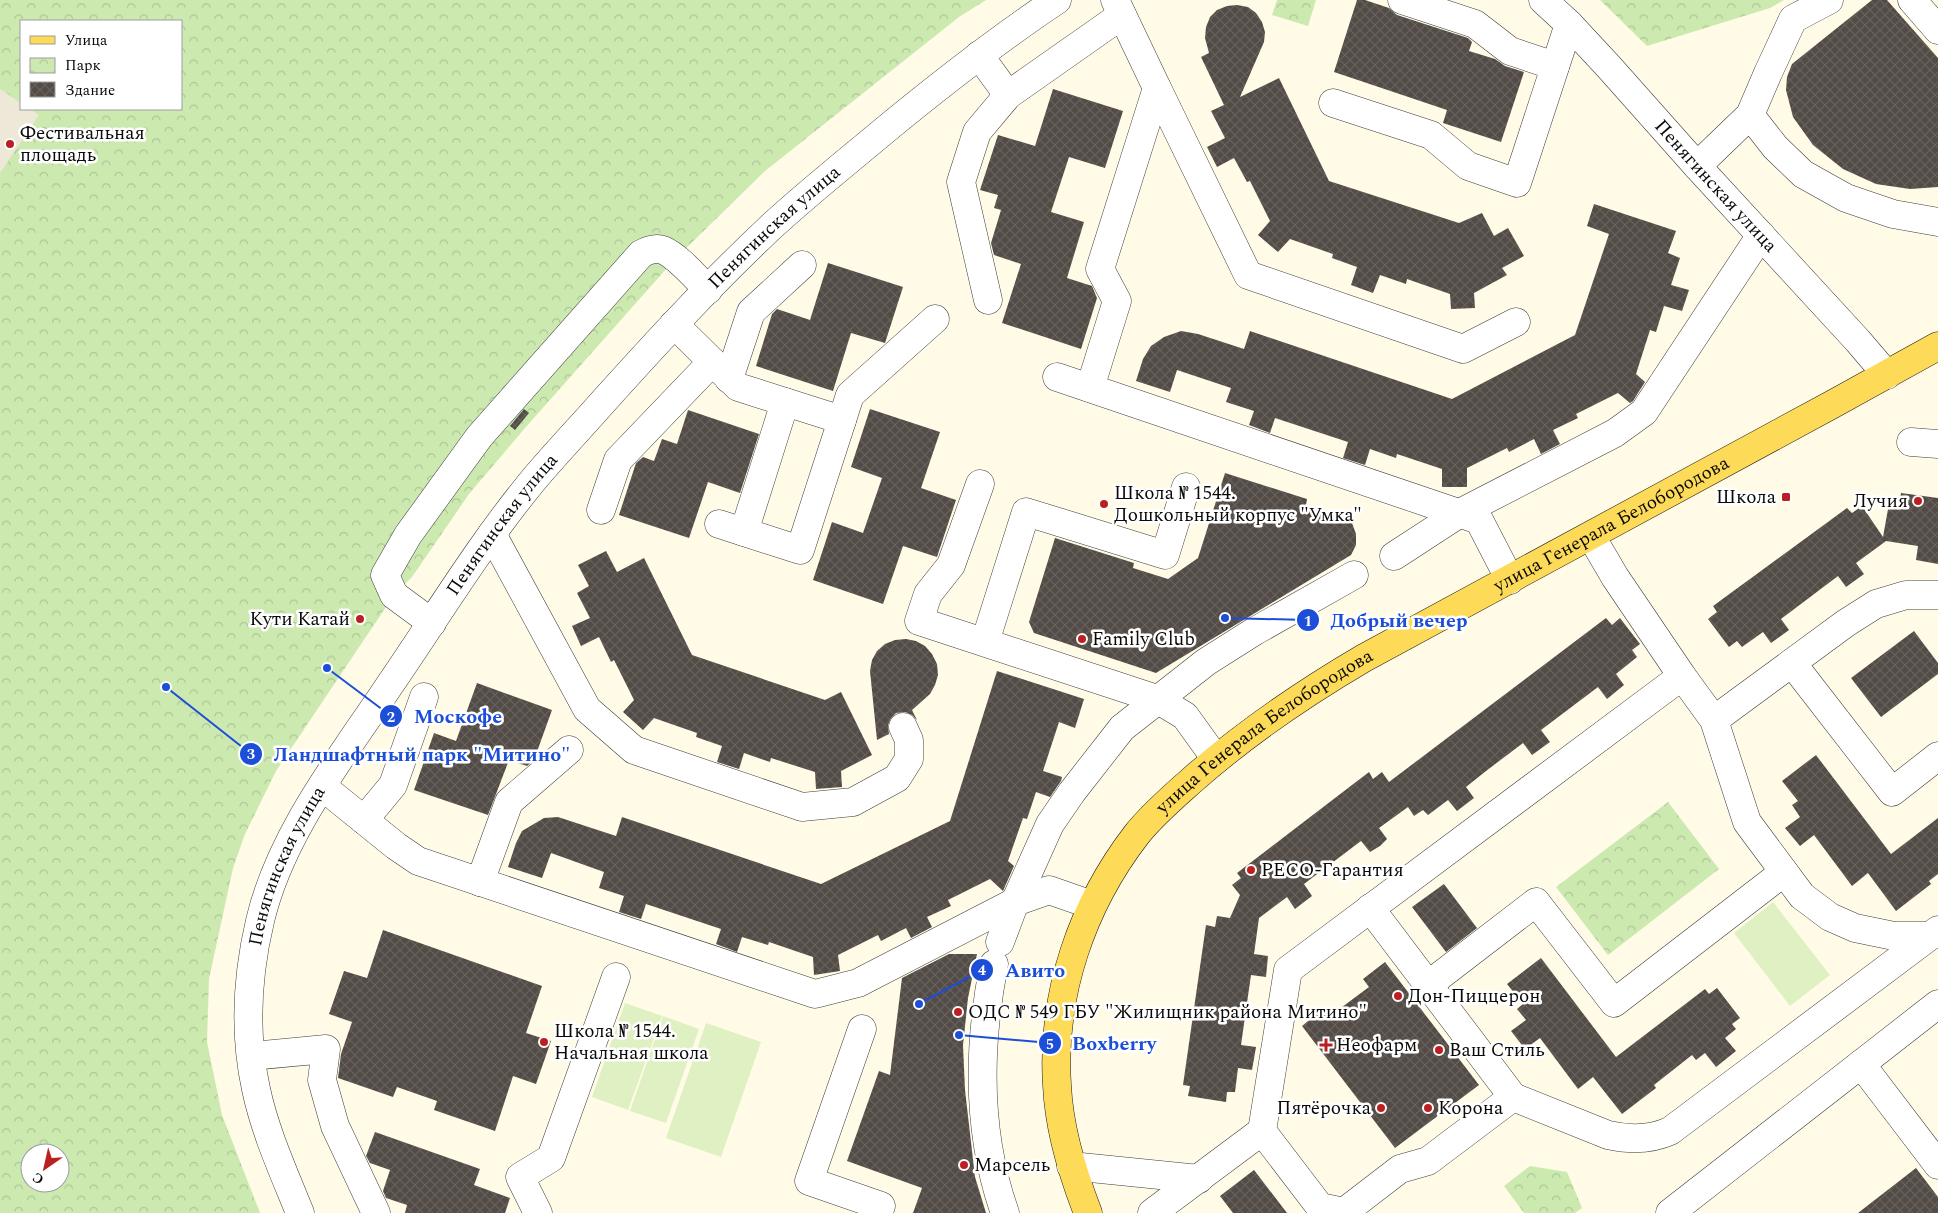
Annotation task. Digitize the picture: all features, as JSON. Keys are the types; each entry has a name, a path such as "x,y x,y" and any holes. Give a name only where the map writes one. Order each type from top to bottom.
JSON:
{"main road":[{"name":"улица Генерала Белобородова","path":"1088,1213 1071,1166 1062,1126 1057,1084 1057,1042 1063,990 1073,956 1092,905 1114,867 1138,833 1177,793 1216,758 1262,723 1308,691 1364,658 1938,346"}],"street":[{"name":"Пенягинская улица","path":"300,1213 263,1115 256,1088 248,1029 251,971 260,918 278,865 294,832 492,534 535,478 674,324 781,219 843,165 1011,30 1057,0"},
{"path":"1402,0 1474,24 1510,50 1555,66"},
{"name":"Пенягинская улица","path":"1543,0 1569,24 1858,341 1886,375"},
{"path":"1697,166 1750,115 1793,19 1829,0"},
{"path":"1912,0 1938,30"},
{"path":"988,300 961,182 977,132 1008,95 1119,7 1248,275 1463,349 1516,322"},
{"path":"1334,103 1431,134 1468,166 1517,182 1569,24"},
{"path":"979,55 1008,95"},
{"path":"1090,388 1117,301 1100,269 1157,88"},
{"path":"1750,115 1775,147 1803,174 1846,198 1893,214 1938,222"},
{"path":"1394,556 1460,513 1615,433 1644,412 1761,235"},
{"path":"432,623 394,595 385,575 408,535 479,438 641,254 649,249 663,250 708,290"},
{"path":"601,510 618,460 721,370 751,312 802,265"},
{"path":"785,402 731,528 800,550 850,395 935,319"},
{"path":"674,324 738,387 842,420"},
{"path":"1057,377 1479,520 1510,580"},
{"path":"1911,442 1938,444"},
{"path":"980,484 951,564 928,594 919,620 1157,699 1184,716 1216,758"},
{"path":"985,642 1026,512 1165,555 1186,487"},
{"path":"492,534 587,709 634,750 802,807 853,802 897,778 909,759 910,740 903,727"},
{"path":"1591,536 1615,577 1714,720 1747,822 1802,896 1830,917 1855,928 1894,936 1934,933"},
{"path":"1005,1213 989,1146 984,1102 983,1051 986,1003 997,953 1015,902 1050,824 1072,792 1122,728 1157,699 1206,662 1231,646 1354,575"},
{"path":"1714,720 1876,604 1906,595 1938,595"},
{"path":"1792,663 1892,792 1938,756"},
{"path":"1161,1211 1262,1131 1288,970 1682,676"},
{"path":"364,820 393,785 424,697"},
{"path":"480,882 509,802 569,750"},
{"path":"323,787 418,861 815,994 858,983 1015,902 1049,890 1092,905"},
{"path":"1428,985 1536,902 1614,1003 1784,872"},
{"path":"1370,908 1513,1097 1608,1136 1625,1139 1659,1136 1670,1131 1934,933"},
{"path":"538,1213 520,1177 551,1158 616,977"},
{"path":"1683,1209 1938,1004"},
{"path":"862,1029 809,1181 881,1206 878,1213"},
{"path":"252,1056 326,1049 322,1080 335,1126 376,1213"},
{"path":"1861,1064 1938,1164"},
{"path":"1262,1131 1320,1207 1344,1212 1400,1169 1428,1161 1513,1097"},
{"path":"1071,1166 1199,1179"}],"green space":[{"path":"0,0 986,0 959,17 765,171 675,259 469,494 412,577 394,595 276,771 245,834 233,868 209,979 207,1042 222,1115 260,1213 0,1213"},
{"path":"1277,0 1316,0 1308,26 1272,15"},
{"path":"1600,0 1784,0 1770,8 1647,46"},
{"path":"1668,802 1719,869 1608,955 1556,887"},
{"path":"1773,902 1830,975 1790,1006 1734,933"},
{"path":"625,1003 662,1016 628,1110 592,1097"},
{"path":"663,1016 699,1029 666,1123 630,1111"},
{"path":"706,1023 761,1042 721,1157 666,1138"},
{"path":"1530,1166 1567,1172 1582,1208 1575,1213 1524,1213 1504,1186"}],"shaded area":[{"name":"Фестивальная площадь","path":"0,89 20,102 20,110 32,110 39,115 0,173"}],"building":[{"path":"1357,0 1365,0 1389,8 1397,15 1468,38 1472,42 1469,51 1495,59 1505,66 1524,72 1501,142 1443,123 1447,110 1334,72"},
{"path":"1872,0 1887,0 1938,58 1938,187 1910,189 1876,184 1843,169 1813,145 1793,117 1786,90 1787,77 1792,64"},
{"path":"1237,5 1248,7 1256,13 1262,22 1265,32 1264,42 1240,97 1279,78 1329,181 1459,223 1482,213 1494,236 1508,228 1524,256 1502,268 1507,275 1474,293 1475,308 1451,309 1450,294 1407,279 1406,284 1380,275 1373,293 1351,285 1357,267 1332,258 1333,254 1290,239 1278,252 1258,235 1270,221 1250,181 1247,182 1234,158 1217,167 1207,147 1225,138 1211,111 1224,105 1201,57 1209,53 1205,38 1206,27 1210,17 1217,10"},
{"path":"1053,89 1123,111 1105,168 1069,157 1051,212 1084,222 1067,278 1092,286 1097,298 1081,349 1002,323 1021,264 994,255 991,243 1001,210 994,208 998,195 980,190 998,135 1035,146"},
{"path":"1594,204 1676,231 1668,253 1680,258 1671,285 1689,290 1682,311 1664,306 1656,332 1650,330 1636,374 1645,382 1633,401 1630,403 1618,393 1576,414 1578,418 1553,430 1560,444 1541,454 1534,439 1509,452 1507,448 1467,468 1467,487 1442,487 1442,469 1397,454 1396,458 1370,449 1365,465 1343,458 1348,442 1275,418 1270,433 1249,425 1254,411 1226,402 1231,388 1177,370 1170,392 1136,381 1143,359 1151,346 1164,337 1181,331 1198,334 1244,349 1250,331 1452,399 1575,335 1609,234 1587,226"},
{"path":"828,263 903,287 885,343 851,333 833,391 756,366 772,314 777,309 810,320"},
{"path":"524,409 529,413 515,430 510,426"},
{"path":"870,409 940,432 921,488 956,500 937,557 903,546 883,604 813,580 832,522 863,533 882,478 851,467"},
{"path":"688,410 759,434 740,493 708,482 689,538 619,515 636,463 643,457 654,461 662,439 677,444"},
{"path":"1225,473 1307,499 1306,505 1345,518 1352,523 1356,534 1356,545 1351,555 1156,673 1034,633 1029,622 1055,538 1134,563 1133,568 1168,579 1198,558"},
{"path":"1901,493 1938,498 1938,564 1916,560 1918,546 1886,541 1856,563 1864,574 1846,587 1838,576 1781,619 1789,630 1771,643 1763,632 1742,647 1737,641 1729,647 1708,619 1717,612 1713,606 1847,508 1852,513 1862,506 1883,537 1890,498 1900,500"},
{"path":"606,551 617,572 644,558 692,655 825,700 841,692 872,755 841,771 842,787 816,789 815,772 771,758 770,762 744,753 739,769 717,762 722,746 696,737 697,733 654,718 643,730 623,712 634,700 614,660 611,662 599,637 581,646 572,626 590,618 577,593 589,586 578,565"},
{"path":"1606,618 1612,625 1620,618 1640,644 1632,650 1637,657 1616,674 1624,685 1607,699 1598,687 1541,730 1550,742 1532,755 1523,743 1466,787 1474,798 1457,811 1448,800 1428,815 1423,810 1414,816 1408,807 1379,828 1387,839 1380,846 1370,852 1361,841 1304,884 1312,896 1295,909 1287,897 1259,918 1254,954 1268,956 1266,977 1251,975 1241,1045 1256,1047 1252,1070 1238,1068 1235,1092 1227,1092 1226,1102 1188,1096 1190,1086 1183,1085 1206,925 1215,927 1217,916 1230,918 1240,895 1232,885 1241,878 1237,873 1369,772 1373,779 1382,772 1389,782"},
{"path":"1914,631 1938,663 1938,674 1881,717 1851,678"},
{"path":"906,639 916,641 925,646 937,664 938,675 930,694 912,710 917,720 905,712 896,713 888,725 889,734 877,740 870,671 872,660 877,651 885,644 895,640"},
{"path":"997,671 1084,699 1075,728 1059,722 1043,771 1062,777 1061,781 1050,797 1036,792 1027,819 1023,818 1008,861 1014,866 1003,891 990,879 948,900 951,906 927,917 932,927 911,938 906,928 881,941 878,935 838,955 840,971 814,975 813,957 769,942 768,945 742,937 737,952 716,944 721,929 646,904 641,919 619,912 624,896 599,888 604,872 551,853 542,878 508,867 522,831 544,818 558,817 616,836 622,817 821,884 950,821"},
{"path":"477,683 552,710 534,760 527,766 509,760 488,815 414,790 434,733 456,741"},
{"path":"1816,755 1891,854 1938,818 1938,874 1929,881 1931,884 1896,911 1868,873 1852,886 1814,835 1800,846 1785,828 1800,817 1792,805 1798,801 1782,781"},
{"path":"1444,884 1477,928 1446,952 1412,907"},
{"path":"383,930 542,986 526,1033 551,1041 536,1084 513,1076 495,1131 434,1110 437,1101 397,1087 393,1097 338,1078 341,1054 352,1022 329,1014 344,971 367,978"},
{"path":"949,954 977,954 968,998 963,1045 965,1090 975,1177 986,1213 913,1213 922,1188 847,1161 879,1071 890,1075 902,978"},
{"path":"1541,958 1616,1057 1705,989 1709,994 1717,988 1740,1018 1732,1024 1736,1029 1725,1038 1736,1051 1716,1067 1705,1053 1696,1060 1692,1055 1654,1085 1656,1088 1622,1114 1593,1077 1578,1089 1540,1038 1525,1049 1511,1031 1526,1020 1517,1009 1523,1004 1507,984"},
{"path":"1385,962 1479,1085 1395,1148 1302,1026 1324,1008 1330,1016 1369,987 1363,979"},
{"path":"375,1132 480,1169 474,1185 510,1198 505,1213 405,1213 407,1205 386,1198 383,1191 390,1170 370,1163 366,1156"},
{"path":"1916,1168 1938,1197 1938,1213 1858,1213"},
{"path":"1254,1170 1287,1213 1233,1213 1220,1196"}],"place":[{"name":"Фестивальная площадь","path":"10,144"},
{"name":"Школа","path":"1786,497"},
{"name":"Лучия","path":"1918,501"},
{"name":"Школа № 1544. Дошкольный корпус \"Умка\"","path":"1104,504"},
{"name":"Добрый вечер","path":"1225,618"},
{"name":"Кути Катай","path":"360,619"},
{"name":"Family Club","path":"1082,639"},
{"name":"Москофе","path":"327,668"},
{"name":"Ландшафтный парк \"Митино\"","path":"166,687"},
{"name":"РЕСО-Гарантия","path":"1251,870"},
{"name":"Дон-Пиццерон","path":"1398,996"},
{"name":"Авито","path":"919,1004"},
{"name":"ОДС № 549 ГБУ \"Жилищник района Митино\"","path":"958,1012"},
{"name":"Boxberry","path":"959,1035"},
{"name":"Школа № 1544. Начальная школа","path":"544,1042"},
{"name":"Неофарм","path":"1326,1045"},
{"name":"Ваш Стиль","path":"1439,1050"},
{"name":"Пятёрочка","path":"1381,1108"},
{"name":"Корона","path":"1428,1108"},
{"name":"Марсель","path":"964,1165"}]}
